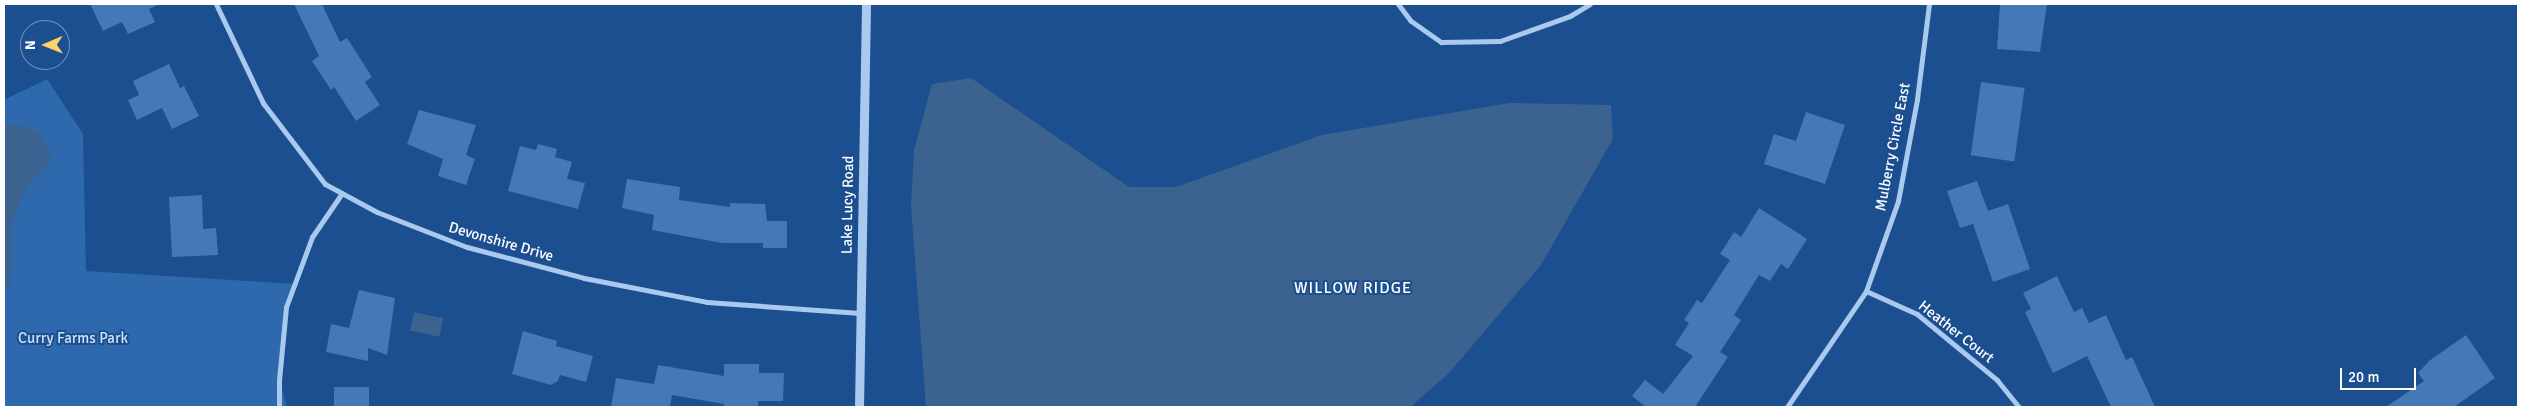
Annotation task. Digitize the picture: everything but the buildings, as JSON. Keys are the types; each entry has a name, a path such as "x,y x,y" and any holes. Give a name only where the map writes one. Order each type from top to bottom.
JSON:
{"street":[{"name":"Devonshire Drive","path":"216,4 263,103 325,184 377,212 467,247 584,278 707,302 860,314"},
{"name":"Lake Lucy Road","path":"859,407 866,4"},
{"path":"1398,4 1411,22 1441,42 1500,41 1570,16 1590,4"},
{"name":"Mulberry Circle East","path":"1787,407 1866,290 1898,201 1917,99 1929,4"},
{"path":"279,407 279,380 286,307 312,237 342,193"},
{"name":"Heather Court","path":"1866,290 1917,314 1997,380 2019,407"}],"green space":[{"name":"Curry Farms Park","path":"47,79 83,134 86,271 295,284 286,307 279,379 287,407 4,407 4,100"}],"shaded area":[{"path":"971,78 1129,187 1176,187 1322,135 1509,103 1611,105 1613,139 1541,265 1449,373 1410,407 926,407 911,207 914,150 932,84"},
{"path":"4,124 15,124 40,133 52,160 26,188 12,223 11,283 4,289"},
{"path":"414,312 443,318 439,337 410,331"}],"district":[{"name":"WILLOW RIDGE","path":"1353,288"}]}
